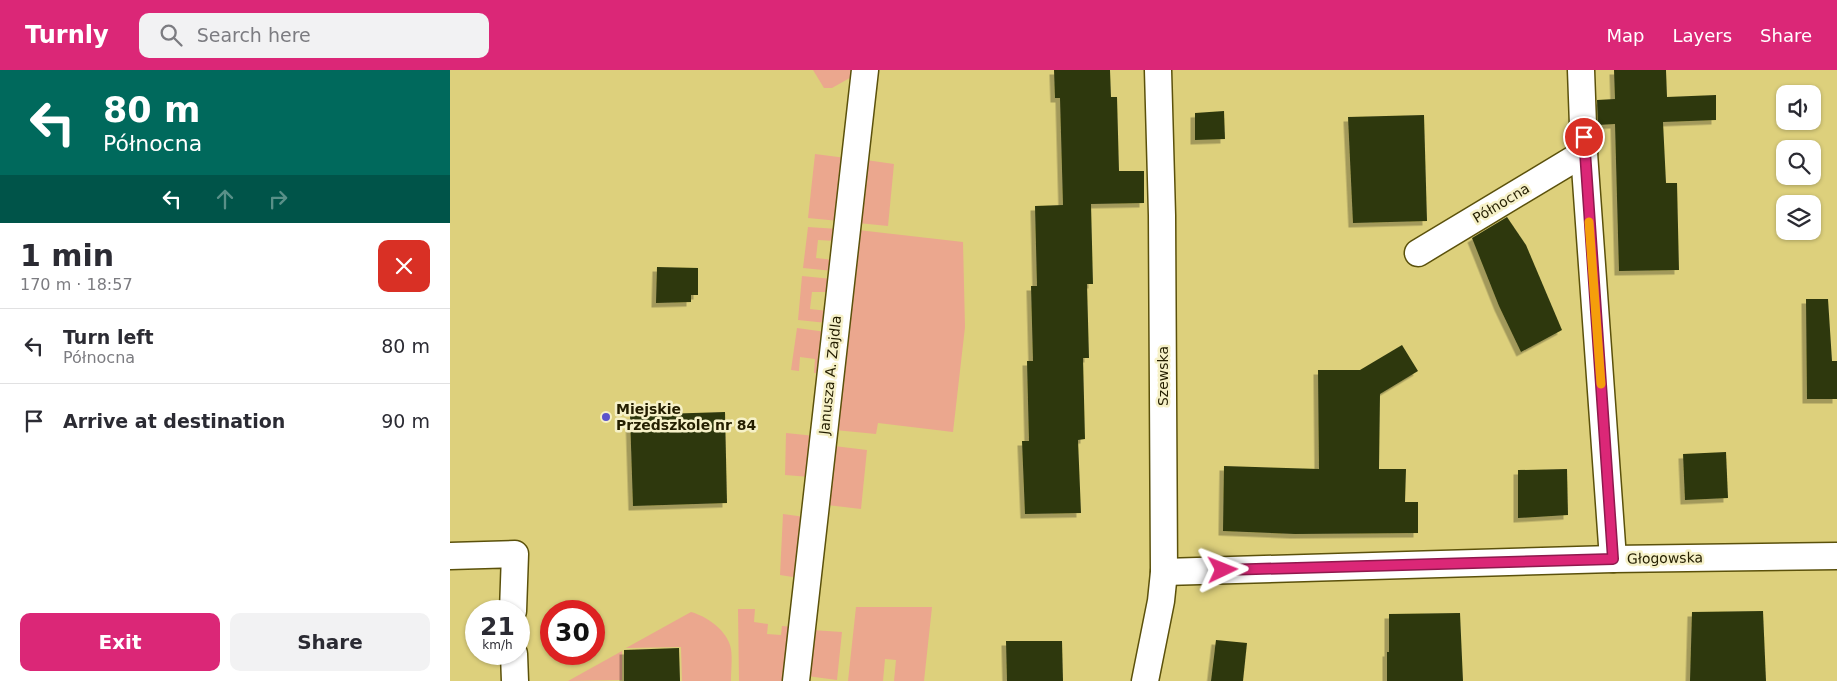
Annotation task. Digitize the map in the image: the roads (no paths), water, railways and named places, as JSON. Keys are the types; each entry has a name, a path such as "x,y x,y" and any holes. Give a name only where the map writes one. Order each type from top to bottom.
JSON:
{"street":[{"name":"Janusza A. Zajdla","path":"796,681 865,70"},
{"name":"Szewska","path":"1145,681 1161,601 1164,572 1162,215 1158,70"},
{"path":"1581,70 1584,154 1613,559"},
{"name":"Północna","path":"1418,253 1584,154"},
{"path":"450,556 515,554 513,600"},
{"name":"Głogowska","path":"1164,572 1613,559 1837,556"},
{"path":"514,665 515,681"}],"place":[{"name":"Miejskie Przedszkole nr 84","path":"606,417"}]}
